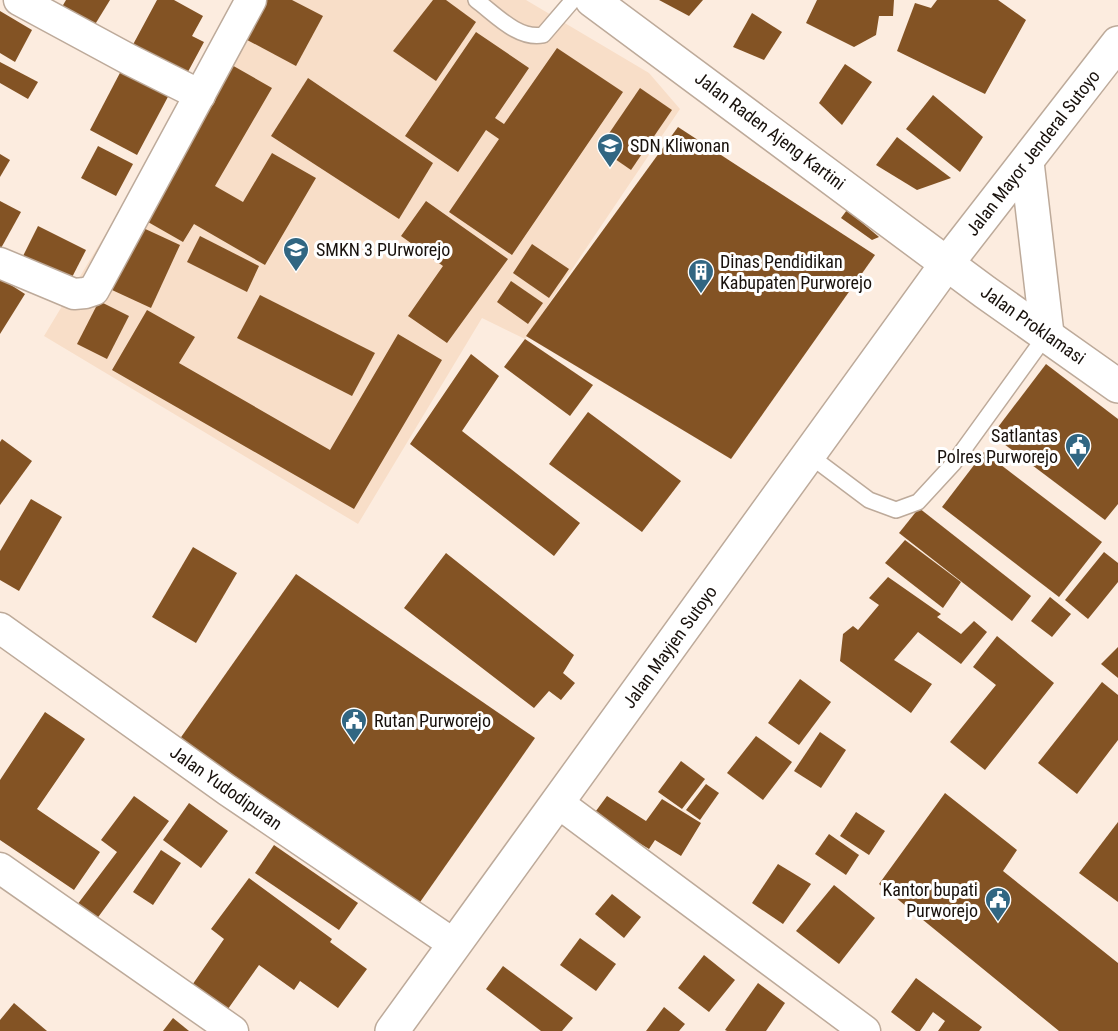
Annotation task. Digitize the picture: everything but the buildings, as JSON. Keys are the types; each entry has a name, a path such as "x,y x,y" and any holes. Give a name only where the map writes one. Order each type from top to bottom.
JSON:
{"main road":[{"name":"Jalan Raden Ajeng Kartini","path":"592,0 948,262"},
{"name":"Jalan Mayor Jenderal Sutoyo","path":"948,262 1118,43"},
{"path":"1027,162 1047,334"},
{"name":"Jalan Proklamasi","path":"948,262 1118,386"},
{"name":"Jalan Mayjen Sutoyo","path":"392,1031 948,262"}],"street":[{"path":"19,0 200,95"},
{"path":"1,265 74,294 94,290 251,0"},
{"name":"Jalan Yudodipuran","path":"0,628 227,790 455,945"},
{"path":"557,802 865,1031"},
{"path":"0,868 233,1031"}],"lane":[{"path":"476,0 520,33 535,37 543,35 573,0"},
{"path":"809,455 870,500 896,510 918,502 953,464 1047,334"}],"shaded area":[{"name":"SMKN 3 PUrworejo","path":"247,0 526,0 649,73 680,109 525,339 482,318 358,524 44,336"}],"place":[{"name":"SDN Kliwonan","path":"610,169"},
{"name":"SMKN 3 PUrworejo","path":"296,273"},
{"name":"Dinas Pendidikan Kabupaten Purworejo","path":"701,295"},
{"name":"Satlantas Polres Purworejo","path":"1078,469"},
{"name":"Rutan Purworejo","path":"354,744"},
{"name":"Kantor bupati Purworejo","path":"998,923"}]}
